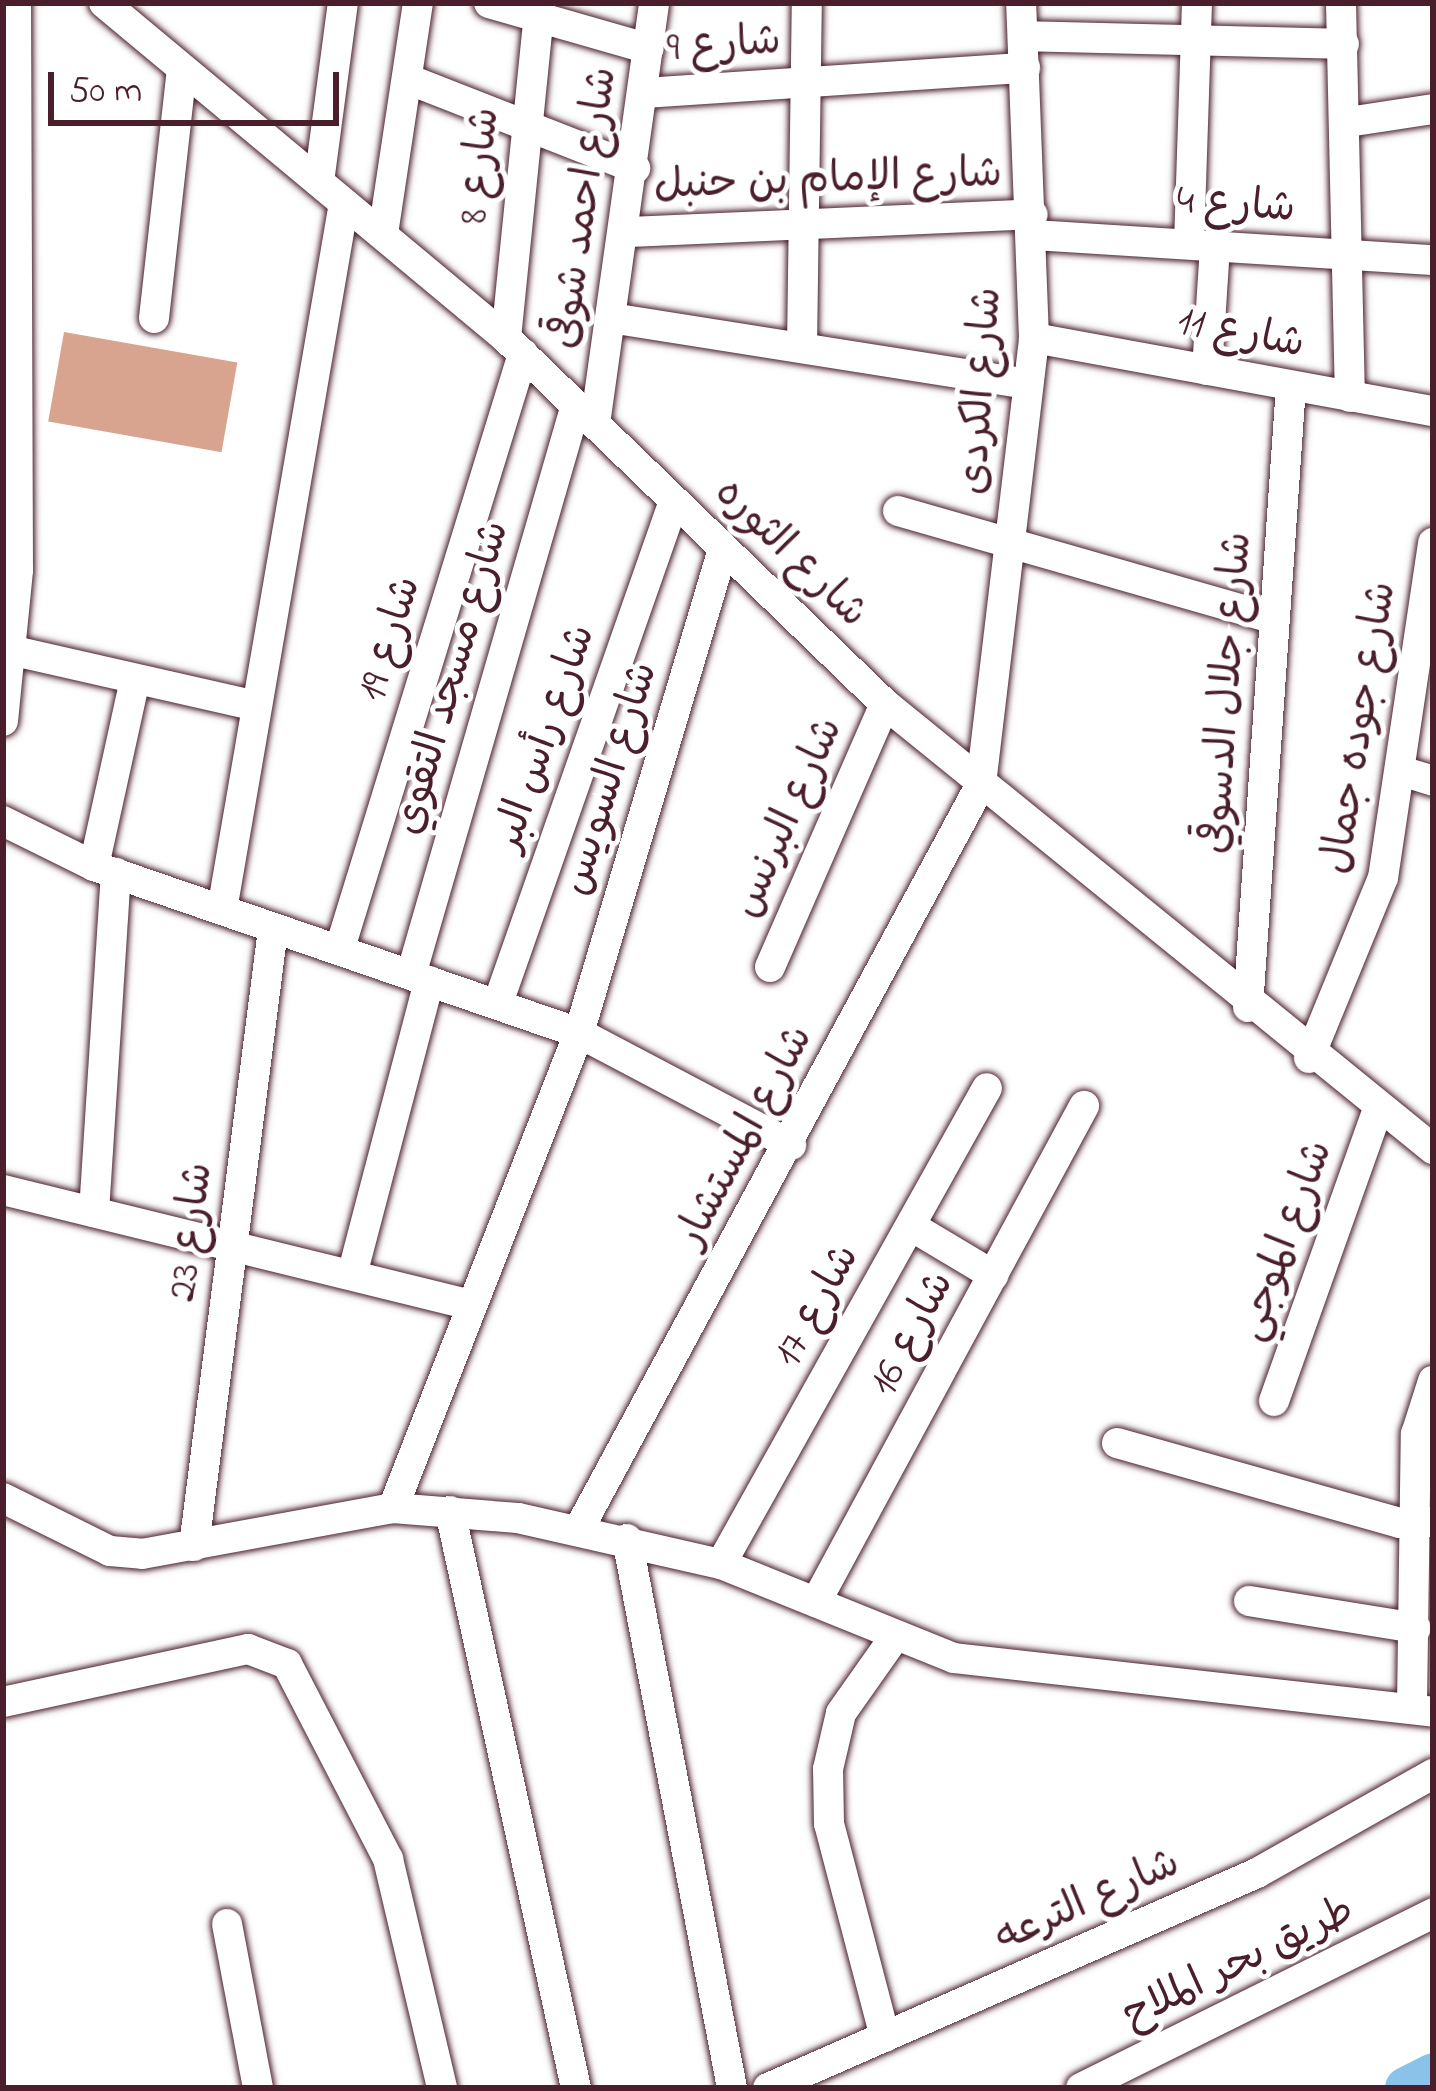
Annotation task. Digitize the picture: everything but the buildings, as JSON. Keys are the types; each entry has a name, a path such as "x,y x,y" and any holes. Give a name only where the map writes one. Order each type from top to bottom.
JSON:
{"street":[{"path":"3,721 14,651 7,316 16,3"},
{"name":"شارع الثوره","path":"104,3 515,346 885,704 1309,1058 1433,1149"},
{"path":"319,182 343,3"},
{"path":"383,234 410,80 418,3"},
{"path":"489,3 540,10 649,49"},
{"name":"شارع احمد شوقى","path":"586,415 617,319 654,3"},
{"path":"802,348 807,3"},
{"name":"شارع الكردى","path":"981,784 1034,338 1021,3"},
{"path":"1197,3 1193,40 1207,370"},
{"path":"1341,3 1354,256 1350,397"},
{"name":"شارع 8","path":"515,346 527,128 540,10"},
{"path":"1023,36 1344,44"},
{"name":"شارع 9","path":"644,93 1025,68"},
{"path":"154,318 182,69"},
{"path":"410,80 635,168"},
{"path":"1348,122 1433,109"},
{"path":"222,910 344,203"},
{"name":"شارع الإمام بن حنبل","path":"627,232 804,222 1033,224"},
{"name":"شارع 4","path":"1033,224 1202,245 1433,260"},
{"path":"617,319 1028,384"},
{"name":"شارع 11","path":"1034,338 1433,411"},
{"name":"شارع 19","path":"340,948 515,346"},
{"name":"شارع جلال الدسوقي","path":"1248,1007 1292,386"},
{"name":"شارع مسجد التقوي","path":"352,1275 420,978 586,415"},
{"name":"شارع رأس البر","path":"498,1003 674,501"},
{"path":"898,511 1275,619"},
{"name":"شارع جوده جمال","path":"1309,1058 1383,878 1433,543"},
{"name":"شارع السويس","path":"393,1508 467,1304 579,1033 723,549"},
{"path":"14,651 257,706"},
{"path":"94,1212 105,870 135,679"},
{"name":"شارع البرنس","path":"770,967 885,704"},
{"path":"1400,771 1433,781"},
{"name":"شارع المستشار","path":"580,1527 791,1145 981,784"},
{"path":"3,821 105,870 579,1033 791,1145"},
{"name":"شارع 23","path":"194,1546 273,929"},
{"name":"شارع 17","path":"721,1564 987,1088"},
{"name":"شارع 16","path":"816,1602 1084,1106"},
{"name":"شارع الموجي","path":"1274,1401 1378,1109"},
{"path":"3,1190 467,1304"},
{"path":"911,1226 993,1275"},
{"path":"3,1498 110,1551 194,1546 393,1508 580,1527 721,1564 896,1635 1013,1668 1422,1709 1416,1628 1427,1523 1416,1434 1433,1382"},
{"path":"1117,1443 1427,1523"},
{"path":"450,1511 575,2088"},
{"path":"627,1540 732,2088"},
{"path":"1249,1600 1416,1628"},
{"path":"885,2037 829,1824 828,1769 841,1713 896,1635"},
{"path":"3,1702 248,1649 287,1664 388,1859 442,2088"},
{"name":"شارع الترعه","path":"768,2088 1257,1873 1433,1774"},
{"name":"طريق بحر الملاح","path":"1081,2088 1433,1913"},
{"path":"227,1924 258,2088"}],"waterway":[{"path":"1406,2088 1433,2074"}]}
